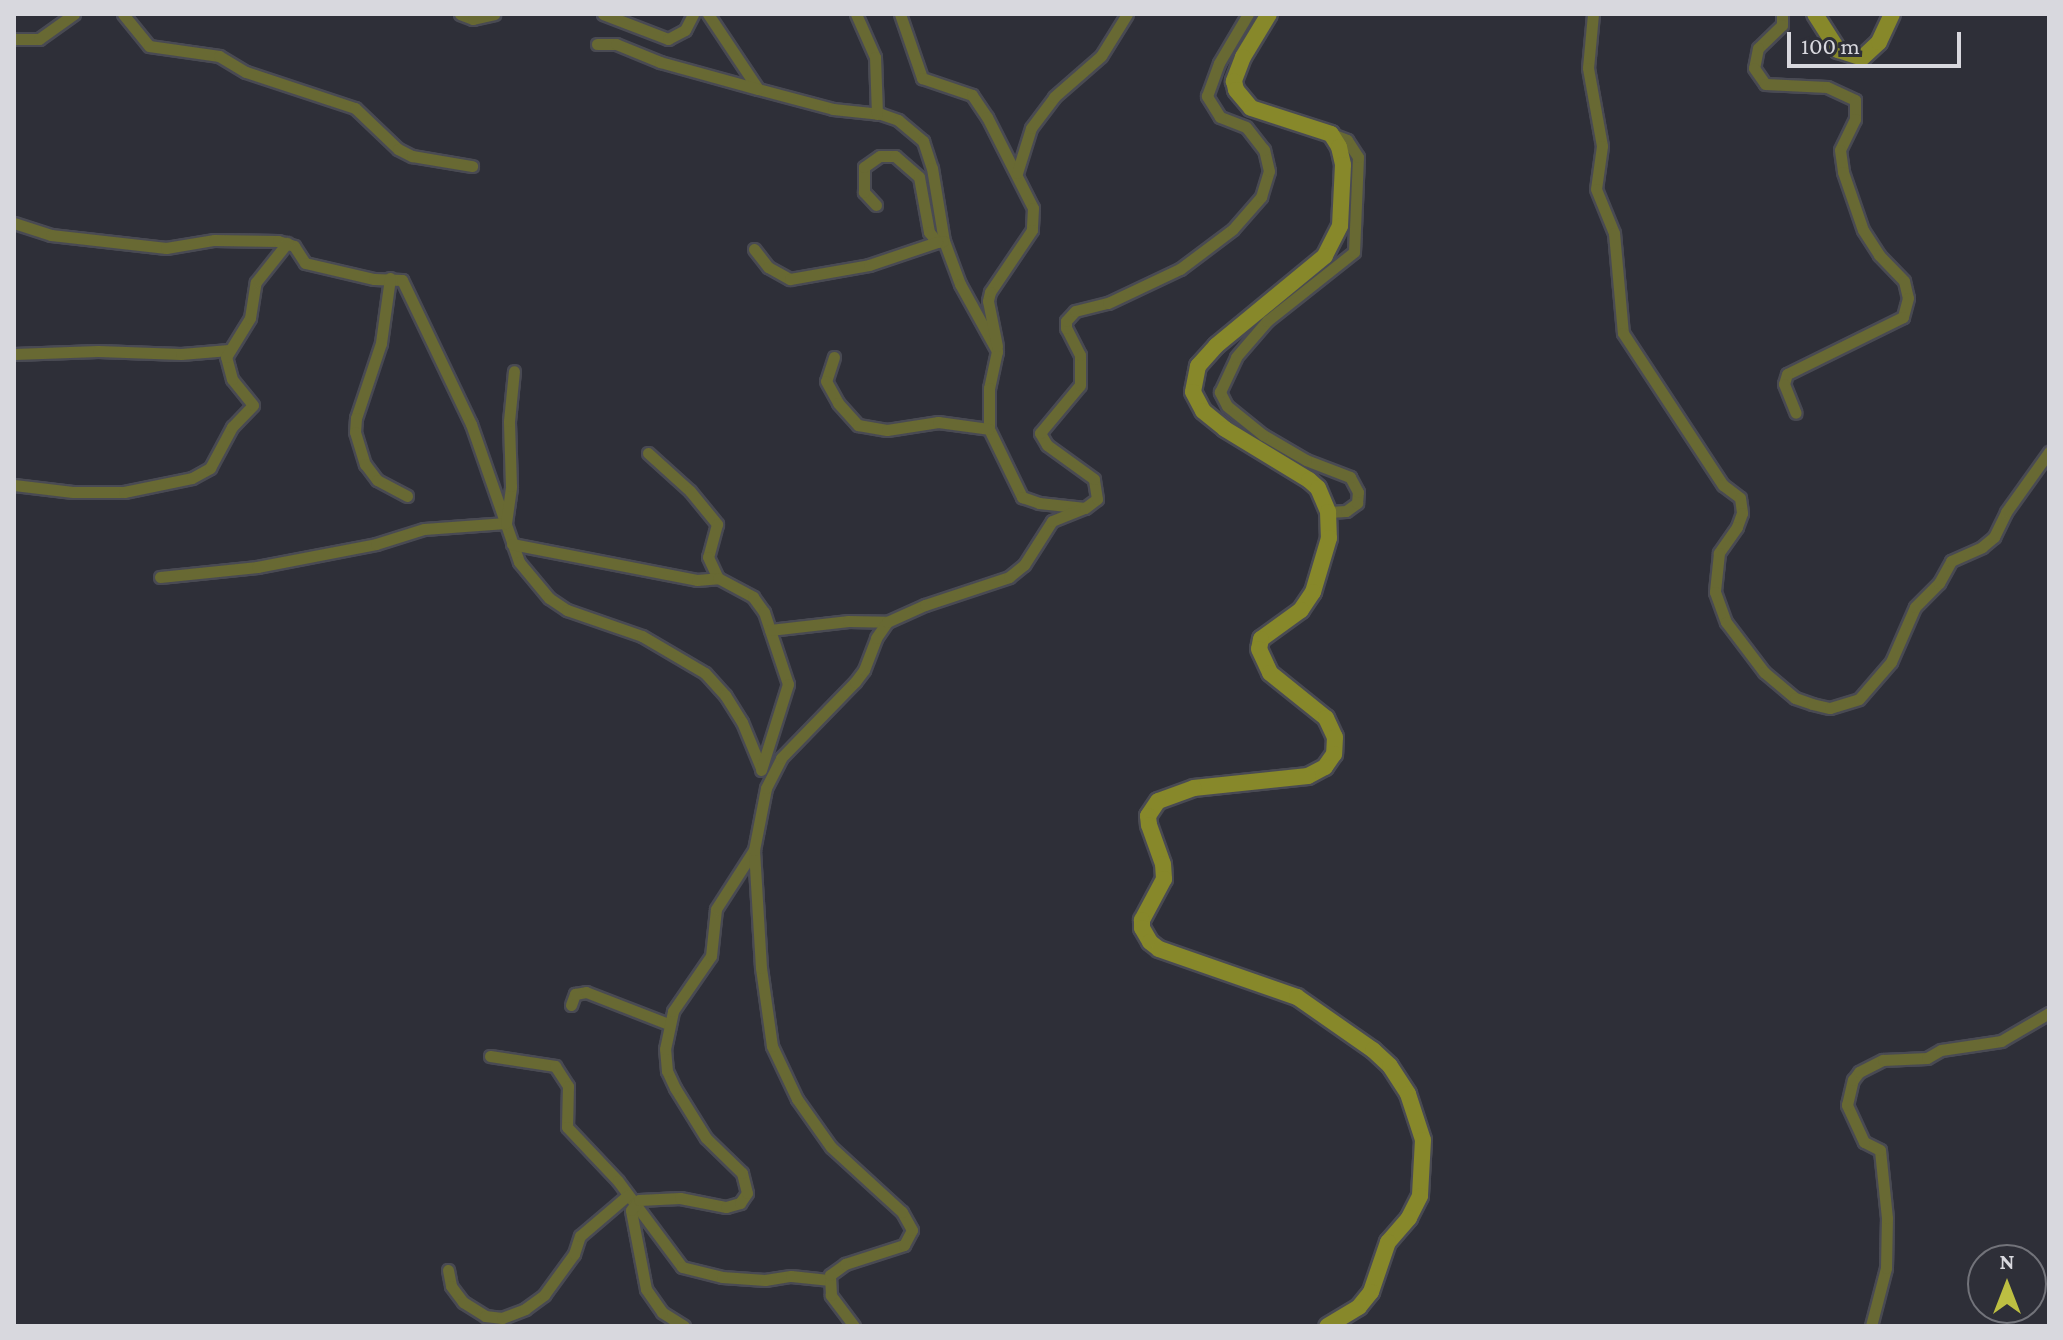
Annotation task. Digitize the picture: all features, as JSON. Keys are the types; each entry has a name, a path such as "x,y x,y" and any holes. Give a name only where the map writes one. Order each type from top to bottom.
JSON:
{"street":[{"path":"14,39 39,39 74,14"},
{"path":"123,14 149,46 219,56 246,72 355,108 398,149 412,156 472,166"},
{"path":"460,14 473,19 494,14"},
{"path":"603,14 668,39 685,30 693,14"},
{"path":"708,14 758,89"},
{"path":"856,14 875,57 877,114"},
{"path":"900,14 922,78 972,95 1017,173 1033,208 1034,223 1011,265 990,292 988,301 997,351 989,388 989,429 1022,497 1039,503 1085,508"},
{"path":"1017,173 1031,128 1054,97 1101,56 1127,14"},
{"path":"770,630 848,621 887,622 925,605 1009,577 1024,565 1052,521 1085,508 1097,499 1094,479 1047,445 1040,433 1080,385 1080,355 1066,328 1066,321 1075,311 1108,303 1180,269 1233,229 1261,197 1269,171 1264,150 1246,127 1220,117 1207,96 1219,63 1248,14"},
{"path":"1269,14 1243,57 1234,81 1236,90 1251,108 1347,140 1358,157 1354,252 1267,321 1236,357 1220,392 1227,406 1263,435 1306,460 1350,477 1358,492 1357,503 1346,511 1328,512"},
{"path":"1593,14 1588,68 1602,146 1596,189 1614,233 1623,333 1723,485 1740,498 1742,513 1737,527 1719,553 1715,592 1726,622 1764,672 1795,698 1812,704 1830,708 1859,699 1891,662 1915,607 1939,583 1951,561 1982,547 1994,537 2006,512 2049,452"},
{"path":"1782,14 1782,25 1758,48 1754,68 1765,84 1827,87 1855,100 1858,111 1840,150 1843,172 1863,230 1887,265 1904,281 1908,298 1903,317 1787,374 1784,384 1796,413"},
{"path":"1815,14 1838,50 1862,58 1879,42 1892,14"},
{"path":"597,44 616,44 660,62 833,109 877,114 898,120 923,141 932,168 941,241 960,284 997,351"},
{"path":"1327,1326 1359,1307 1371,1292 1388,1242 1409,1218 1420,1196 1423,1140 1408,1094 1390,1066 1373,1050 1297,997 1159,949 1142,928 1142,920 1164,879 1163,864 1148,816 1158,801 1194,788 1308,776 1325,767 1334,754 1335,737 1326,718 1270,673 1259,649 1261,639 1301,610 1313,592 1329,538 1328,512 1318,488 1309,480 1203,411 1192,384 1198,366 1216,346 1331,249 1340,226 1343,177 1342,155 1331,134"},
{"path":"876,205 864,192 864,167 880,156 895,156 919,177 929,232 941,241"},
{"path":"14,223 51,235 166,248 214,240 287,243 294,246 305,263 374,279 402,280 471,424 519,562 549,598 567,610 652,641 705,673 725,695 742,722 766,788"},
{"path":"754,249 768,267 790,279 869,265 941,241"},
{"path":"14,485 73,492 124,492 202,474 216,460 232,427 253,409 251,400 228,371 229,350 250,318 256,282 287,243"},
{"path":"390,278 381,343 356,418 355,432 365,464 377,480 407,496"},
{"path":"14,354 98,351 181,354 229,350"},
{"path":"834,357 826,381 838,403 858,425 887,430 938,422 989,429"},
{"path":"506,523 512,473 509,421 514,371"},
{"path":"648,453 690,491 717,524 708,557 718,578"},
{"path":"160,577 257,567 376,544 424,529 506,523"},
{"path":"512,544 697,580 718,578 753,597 764,612 788,684 783,711 761,768"},
{"path":"490,1056 555,1066 568,1086 567,1127 632,1199 674,1260 693,1273 740,1279 791,1276 828,1280 845,1264 904,1245 912,1230 902,1212 831,1147 797,1099 778,1063 766,1018 754,850 766,788 781,758 864,670 876,638 887,622"},
{"path":"448,1270 451,1286 463,1302 485,1316 502,1318 525,1309 544,1295 574,1254 580,1236 632,1199 680,1198 726,1207 740,1203 747,1193 742,1173 706,1138 675,1088 665,1059 668,1024 711,956 716,909 754,850"},
{"path":"571,1005 575,994 586,992 668,1024"},
{"path":"1871,1326 1886,1268 1887,1218 1880,1150 1864,1142 1847,1105 1853,1080 1859,1072 1883,1060 1927,1058 1941,1050 2001,1041 2049,1013"},
{"path":"632,1199 632,1225 646,1289 662,1312 684,1326"},
{"path":"828,1280 836,1304 854,1326"}]}
